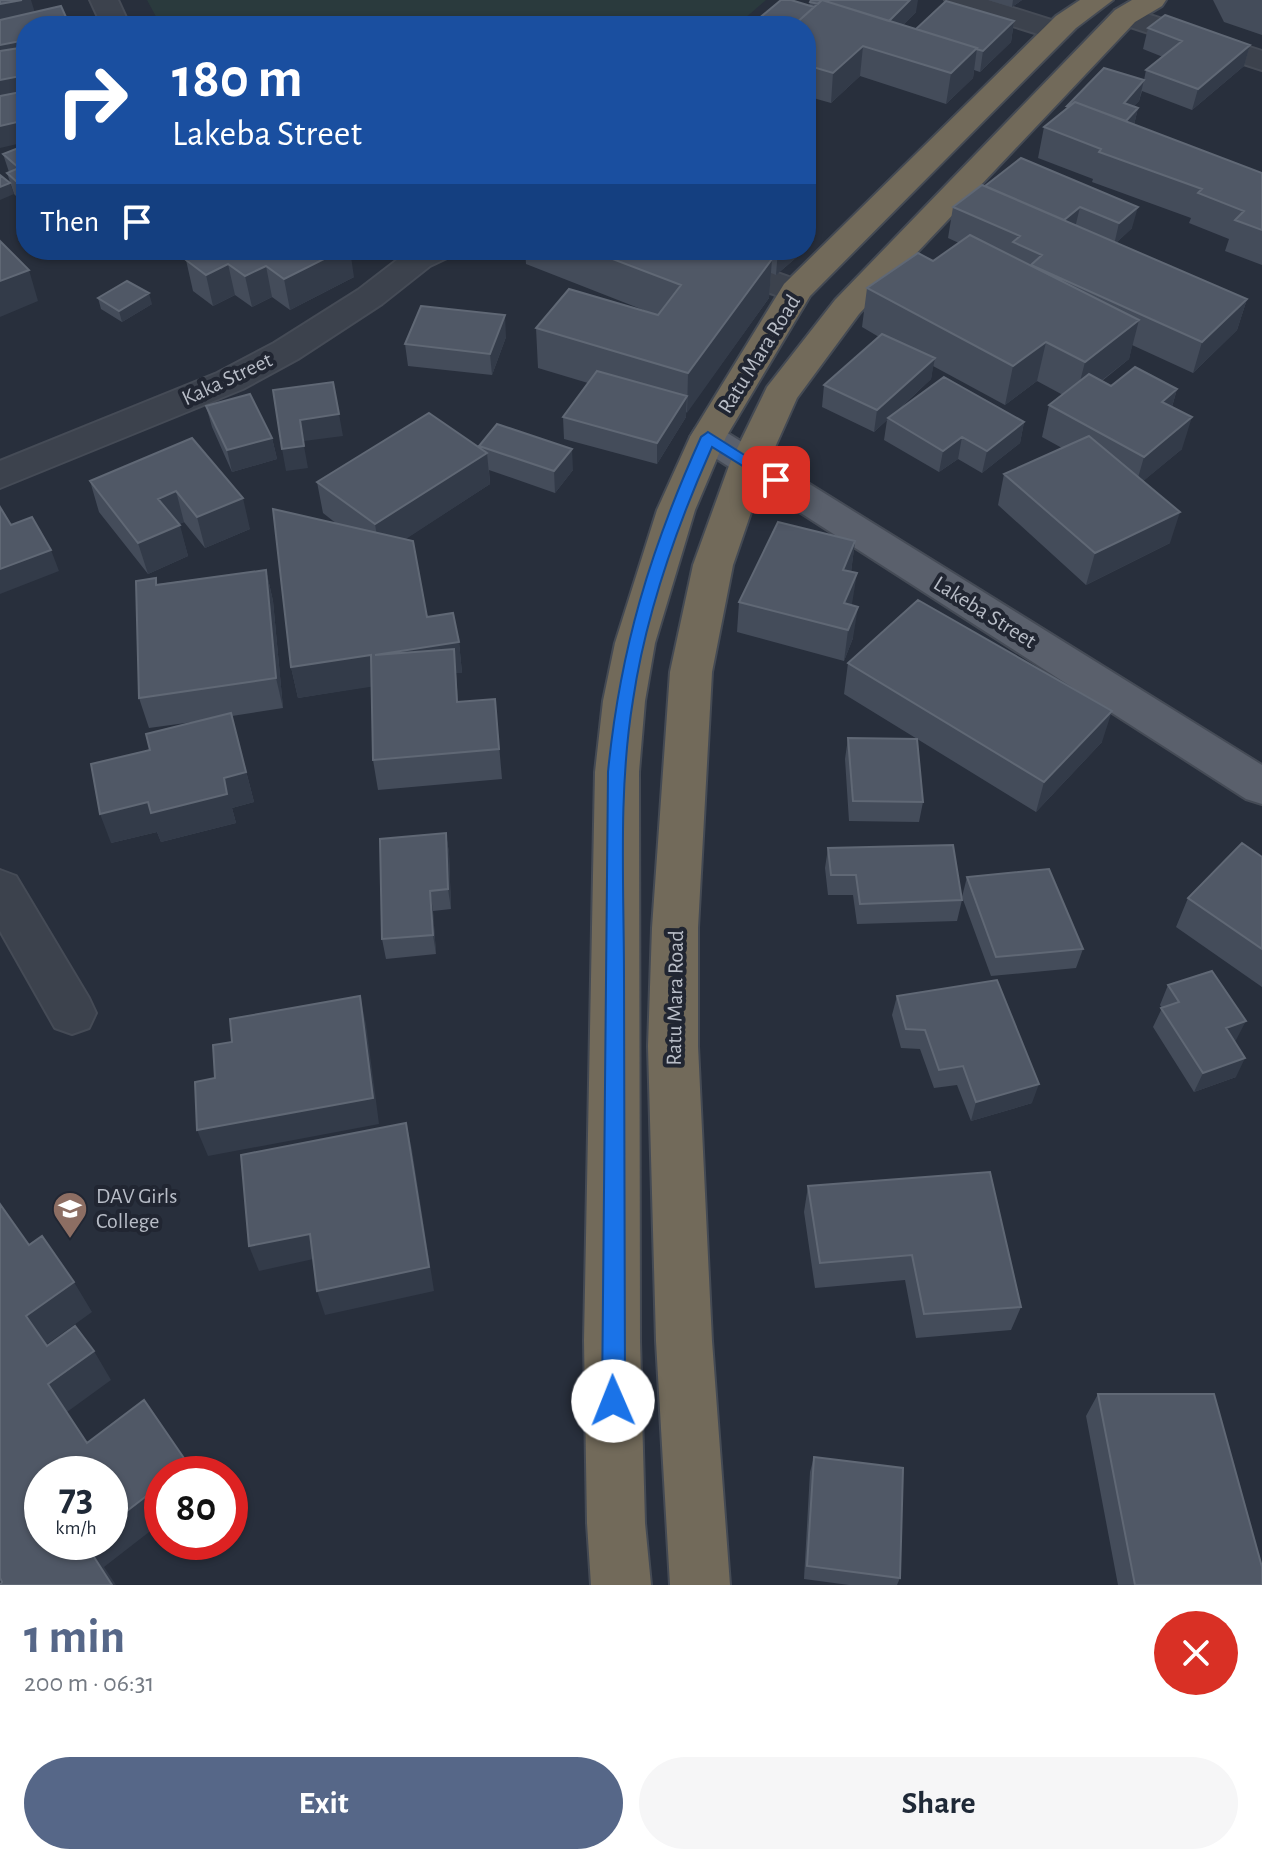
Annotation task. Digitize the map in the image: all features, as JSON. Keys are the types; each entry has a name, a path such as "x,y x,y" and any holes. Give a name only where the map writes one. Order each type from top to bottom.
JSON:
{"highway":[{"name":"Ratu Mara Road","path":"621,1585 612,1341 617,772 624,701 635,643 676,510 708,437 796,291 1057,31 1125,5"},
{"name":"Ratu Mara Road","path":"700,1585 684,1341 673,1046 675,928 691,672 713,565 749,463 780,395 847,307 1125,5"},
{"path":"796,291 847,307"}],"main road":[{"name":"Lakeba Street","path":"708,437 1262,787"}],"street":[{"path":"959,0 1057,31"},
{"path":"1125,5 1262,61"},
{"name":"Kaka Street","path":"0,475 230,381 286,351 370,297 417,260"},
{"path":"711,260 796,291"},
{"path":"0,889 72,1013"}],"shaded area":[{"path":"147,0 766,0 748,16 156,16"}],"building":[{"path":"0,0 22,0 0,4"},
{"path":"781,0 814,7 804,16 762,16"},
{"path":"822,0 910,0 889,21"},
{"path":"822,0 977,48 951,73 863,46 833,73 816,68 816,16 804,16"},
{"path":"946,1 1014,21 983,51 916,29"},
{"path":"61,6 66,16 17,16"},
{"path":"1165,15 1250,45 1198,89 1146,70 1182,41 1148,28"},
{"path":"16,16 16,42 0,45 0,20"},
{"path":"16,49 16,77 0,80 0,51"},
{"path":"1104,68 1144,80 1124,103 1138,108 1126,121 1075,102 1067,106"},
{"path":"16,93 16,122 0,126 0,96"},
{"path":"1075,102 1262,173 1262,230 1235,220 1244,211 1198,193 1202,189 1099,152 1101,149 1044,127"},
{"path":"16,149 16,165 3,154"},
{"path":"1021,158 1138,207 1119,223 1080,207 1064,220 985,186"},
{"path":"16,169 16,181 7,173"},
{"path":"0,175 10,183 0,187"},
{"path":"982,185 1247,299 1202,342 1031,265 1042,255 1013,242 1020,236 953,207"},
{"path":"970,235 1139,320 1085,362 1046,342 1013,366 867,288 918,253 933,261"},
{"path":"0,241 29,270 0,281"},
{"path":"186,260 322,260 284,279 266,266 245,276 228,264 206,275"},
{"path":"615,260 771,260 688,373 536,328 569,289 658,315 681,285"},
{"path":"127,281 149,293 119,311 98,298"},
{"path":"421,306 505,315 490,354 405,344"},
{"path":"882,334 935,358 877,410 824,385"},
{"path":"1135,367 1177,389 1162,402 1192,417 1144,457 1049,405 1089,374 1111,386"},
{"path":"597,371 687,396 657,443 563,417"},
{"path":"944,377 1024,422 987,451 962,437 943,451 888,418"},
{"path":"333,382 339,414 300,420 304,446 282,449 273,390"},
{"path":"250,394 272,438 227,450 206,406"},
{"path":"429,413 487,453 375,524 317,482"},
{"path":"497,424 572,449 554,471 479,446"},
{"path":"1089,436 1180,512 1095,553 1004,474"},
{"path":"192,438 243,498 197,517 176,491 158,499 180,525 138,543 90,481"},
{"path":"0,507 11,525 32,517 51,550 0,569"},
{"path":"273,509 413,541 427,617 453,613 459,642 375,655 454,649 457,702 495,699 499,749 373,760 371,655 291,667"},
{"path":"778,522 855,541 843,570 857,573 844,603 858,607 848,630 739,602"},
{"path":"266,570 276,678 139,698 136,581 156,578 156,585"},
{"path":"918,600 1112,711 1044,782 848,663"},
{"path":"231,713 246,772 224,778 227,794 151,813 148,802 100,814 91,764 150,750 146,734"},
{"path":"848,738 917,739 923,802 853,801"},
{"path":"446,833 448,889 430,891 433,935 382,939 380,839"},
{"path":"1242,843 1262,857 1262,949 1188,898"},
{"path":"953,845 962,900 860,904 856,875 831,875 828,848"},
{"path":"1049,869 1083,949 996,957 967,877"},
{"path":"1212,971 1246,1021 1226,1028 1245,1058 1203,1073 1161,1008 1179,1002 1168,985"},
{"path":"997,980 1039,1084 976,1102 963,1066 939,1070 925,1030 906,1029 897,996"},
{"path":"360,996 373,1098 197,1130 195,1082 215,1078 213,1045 232,1042 230,1019"},
{"path":"406,1123 429,1267 317,1291 310,1234 249,1246 241,1155"},
{"path":"990,1172 1021,1307 924,1314 912,1255 820,1263 808,1186"},
{"path":"0,1204 29,1245 42,1236 74,1282 26,1316 47,1346 75,1326 94,1351 48,1384 87,1443 144,1400 182,1456 144,1456 144,1498 128,1510 128,1456 24,1456 24,1560 96,1560 112,1585 0,1585"},
{"path":"1098,1394 1214,1394 1262,1567 1262,1585 1135,1585"},
{"path":"814,1457 903,1468 900,1578 807,1566"}],"place":[{"name":"DAV Girls College","path":"70,1240"}],"route":[{"path":"613,1401 614,865 617,772 624,701 635,643 653,578 676,510 708,437 776,480"}]}
